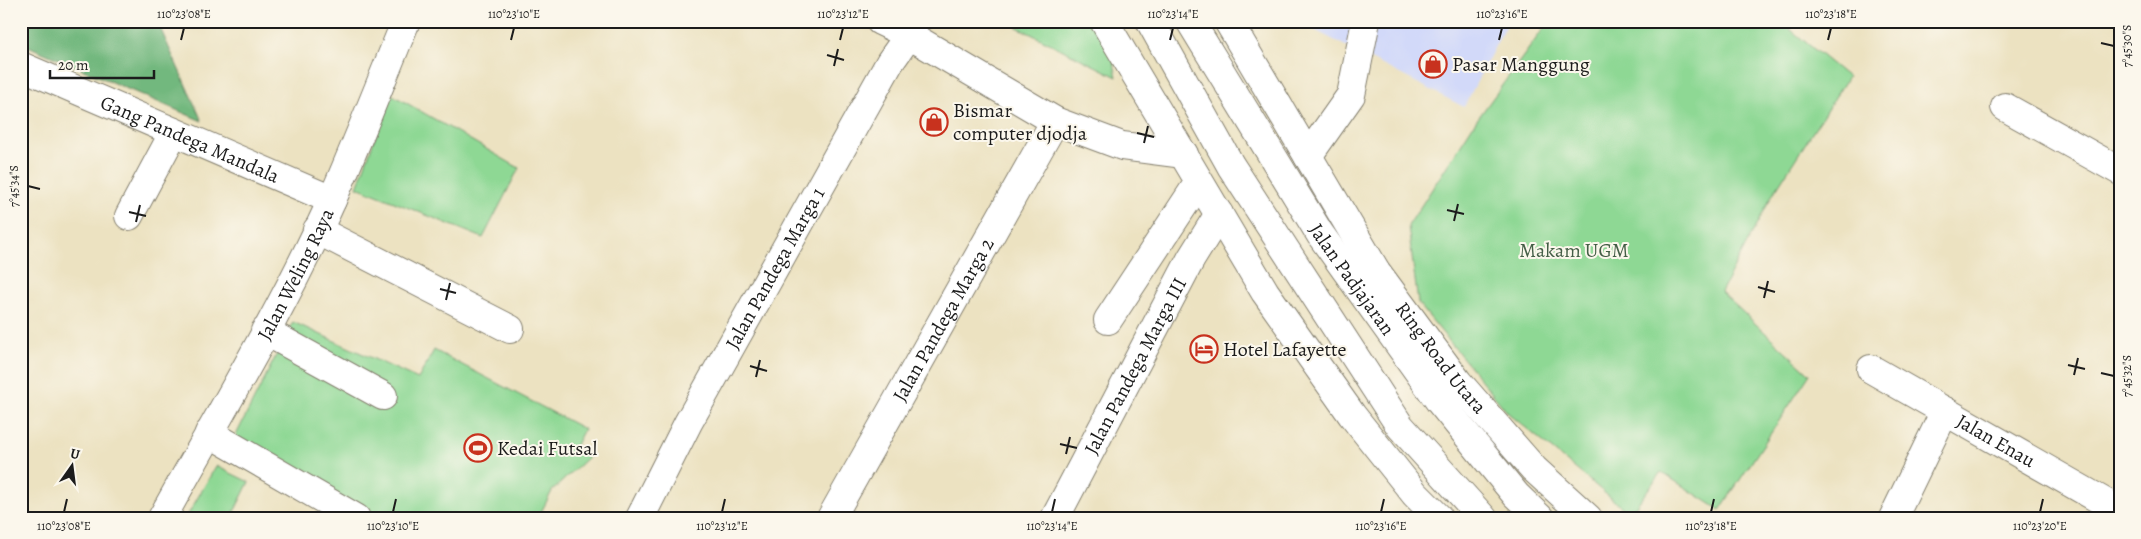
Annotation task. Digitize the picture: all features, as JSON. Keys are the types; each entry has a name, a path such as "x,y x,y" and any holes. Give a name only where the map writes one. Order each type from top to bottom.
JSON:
{"main road":[{"name":"Jalan Weling Raya","path":"162,518 266,331 332,200 406,21"},
{"path":"880,21 912,28 1055,121 1122,146 1184,154"},
{"path":"1104,21 1265,292 1352,414 1415,494 1439,518"},
{"name":"Jalan Padjajaran","path":"1150,21 1232,166 1400,426 1483,518"},
{"name":"Jalan Padjajaran","path":"1190,21 1320,234 1440,402 1516,495 1540,518"},
{"name":"Ring Road Utara","path":"1228,21 1376,271 1458,382 1534,469 1588,518"},
{"path":"1308,156 1351,95 1366,21"},
{"name":"Jalan Pandega Marga 1","path":"640,518 688,423 890,62 912,28"},
{"name":"Gang Pandega Mandala","path":"21,66 332,200"},
{"path":"2005,106 2120,171"},
{"name":"Jalan Pandega Marga 2","path":"841,514 1055,121"},
{"path":"129,216 174,132"},
{"path":"1108,320 1199,182"},
{"name":"Jalan Pandega Marga III","path":"1055,518 1191,259 1219,214"},
{"path":"317,230 510,329"},
{"path":"266,331 383,396"},
{"name":"Jalan Enau","path":"1871,369 2120,511"},
{"path":"1893,518 1945,411"},
{"path":"209,433 356,518"}],"shaded area":[{"name":"Pasar Manggung","path":"1297,21 1508,21 1464,107"}],"green space":[{"path":"21,21 157,21 202,121 21,43"},
{"path":"1005,21 1091,21 1112,54 1117,77"},
{"name":"Makam UGM","path":"1549,21 1780,21 1848,77 1773,194 1721,292 1810,374 1720,510 1661,472 1630,514 1508,413 1418,303 1408,226 1476,121"},
{"path":"391,94 519,168 483,238 357,187"},
{"path":"293,322 418,379 434,350 584,429 574,449 589,456 552,491 538,518 340,518 225,457"},
{"path":"216,466 249,482 231,518 186,518"}],"place":[{"name":"Pasar Manggung","path":"1433,64"},
{"name":"Bismar computer djodja","path":"934,122"},
{"name":"Hotel Lafayette","path":"1204,349"},
{"name":"Kedai Futsal","path":"478,448"}]}
